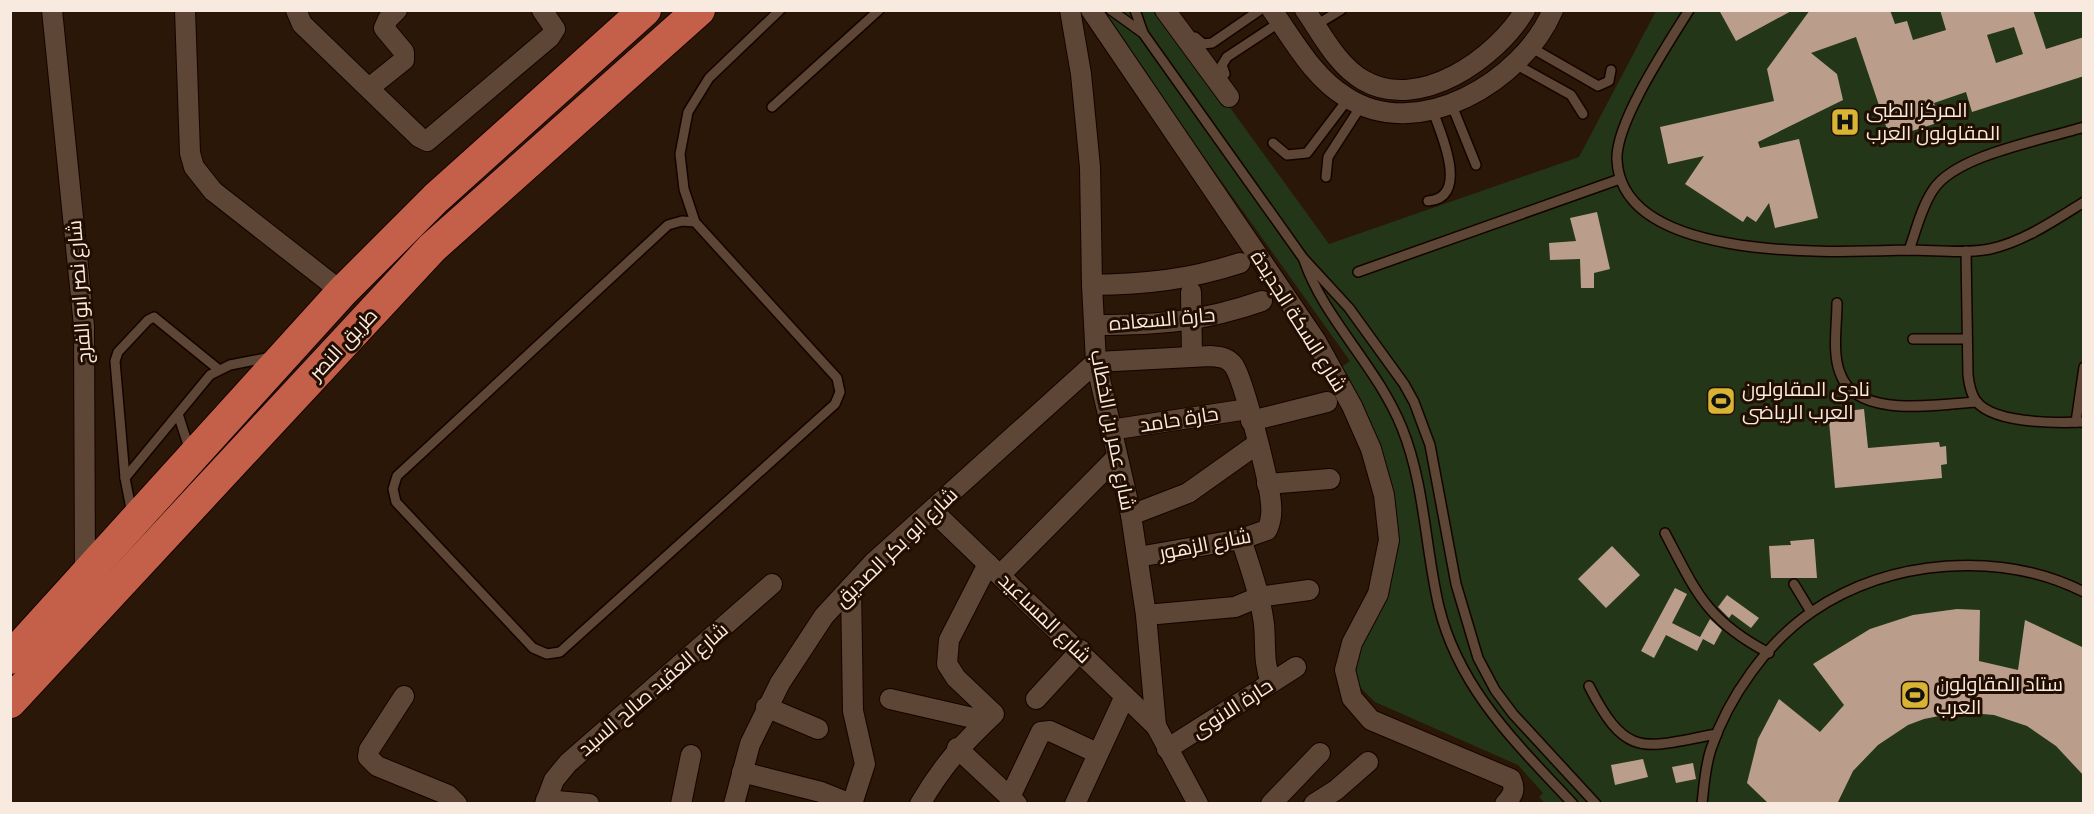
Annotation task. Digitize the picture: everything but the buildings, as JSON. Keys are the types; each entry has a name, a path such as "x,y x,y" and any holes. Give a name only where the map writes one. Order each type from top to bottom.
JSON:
{"highway":[{"name":"طريق النصر","path":"10,658 342,292 436,198 645,10"},
{"name":"طريق النصر","path":"10,702 432,248 699,10"}],"street":[{"name":"شارع نصر ابو الفرج","path":"52,10 84,326 85,575"},
{"path":"185,10 190,153 194,167 213,191 342,292"},
{"path":"296,10 302,24 422,140 432,140 550,37 555,29 554,23 542,10"},
{"path":"369,88 404,60 404,52 384,28 388,19 397,10"},
{"name":"شارع عمر بن الخطاب","path":"1070,10 1081,74 1089,144 1096,362 1131,515 1138,557 1146,615 1156,726 1198,804"},
{"name":"شارع السكة الجديدة","path":"1091,10 1316,341 1352,406 1371,449 1384,495 1389,540 1378,594 1352,643 1345,670 1352,698 1371,720 1511,779 1515,787 1512,796 1504,804"},
{"path":"1166,10 1228,97"},
{"path":"1310,18 1338,59 1362,80 1396,90 1425,86 1472,66 1489,54 1510,32 1525,10"},
{"path":"1276,16 1322,79 1354,102 1392,113 1432,109 1497,80 1532,48 1553,10"},
{"path":"1510,32 1532,48"},
{"path":"1354,102 1362,80"},
{"path":"1092,285 1171,282 1240,263"},
{"path":"1096,362 1192,357 1191,292"},
{"name":"حارة السعاده","path":"1095,325 1193,321 1221,315 1262,301"},
{"name":"شارع الزهور","path":"1138,557 1241,539 1266,530 1271,522 1271,502 1267,484 1250,415 1235,367 1227,358 1192,357"},
{"name":"شارع ابو بكر الصديق","path":"734,804 750,744 766,707 800,649 851,587 1096,362"},
{"name":"حارة حامد","path":"1110,430 1250,415 1327,402"},
{"path":"1131,515 1188,493 1257,444"},
{"path":"990,718 947,664 946,652 949,640 994,569 1117,457"},
{"path":"1267,484 1330,479"},
{"name":"شارع المساعيد","path":"933,511 1081,650 1156,726"},
{"path":"1241,539 1259,597 1264,626 1264,660 1271,683"},
{"name":"شارع العقيد صالح السيد","path":"546,802 554,780 568,764 772,584"},
{"path":"742,772 821,792 851,804 865,764 853,711 851,587"},
{"path":"1146,615 1235,607 1259,597 1309,590"},
{"path":"1036,699 1081,650"},
{"name":"حارة الانوى","path":"1167,749 1296,667"},
{"path":"404,696 369,750 368,757 377,766 448,795 457,804"},
{"path":"1078,803 1097,753 1125,696"},
{"path":"890,699 990,718"},
{"path":"766,707 818,729"},
{"path":"920,804 940,769 957,748 990,718"},
{"path":"957,748 1014,800 1041,732 1050,731 1097,753"},
{"path":"1271,804 1320,753"},
{"path":"681,804 691,755"},
{"path":"1314,804 1336,790 1368,762"},
{"path":"546,802 589,804"}],"lane":[{"path":"695,222 682,221 668,225 397,476 393,489 396,502 534,648 547,654 560,651 577,636 835,404 840,392 837,378 695,222 684,189 680,154 688,112 709,78 780,10"},
{"path":"772,107 879,10"},
{"path":"1112,10 1143,33"},
{"path":"1135,10 1143,33 1303,258 1349,308 1414,402 1436,467 1456,584 1478,658 1495,690 1532,736 1596,804"},
{"path":"1194,35 1203,44 1212,43 1260,10"},
{"path":"1310,18 1341,10"},
{"path":"1688,11 1621,129 1617,146 1620,179 1627,194 1651,218 1685,231 1730,243 1794,251 1966,251 1993,248 2008,243 2084,202"},
{"path":"1224,74 1222,64 1227,57 1276,16"},
{"path":"1532,48 1598,86 1609,81 1611,70"},
{"path":"1517,64 1571,95 1583,114"},
{"path":"1273,143 1287,155 1307,153 1354,102"},
{"path":"1326,177 1328,157 1354,102"},
{"path":"1451,102 1476,165"},
{"path":"1428,201 1443,195 1451,176 1450,163 1432,109"},
{"path":"1909,250 1927,200 1948,173 1968,162 2084,127"},
{"path":"1358,272 1620,179"},
{"path":"1966,251 1970,385 1977,402 1992,413 2002,416 2080,422 2084,367"},
{"path":"1303,258 1316,289 1372,370 1403,430 1416,473 1442,619 1458,661 1480,699 1517,745 1573,804"},
{"path":"1837,303 1838,366 1842,379 1855,393 1887,406 1977,402"},
{"path":"134,521 125,478 114,372 118,352 148,320 154,317 218,369"},
{"path":"1913,339 1967,339"},
{"path":"125,478 218,369 285,354"},
{"path":"178,414 192,457"},
{"path":"1665,533 1694,588 1712,613 1735,634 1769,653"},
{"path":"1702,804 1706,768 1717,734 1740,692 1769,653 1811,612 1836,597 1889,576 1956,566 1985,566 2023,571 2084,592"},
{"path":"1794,584 1811,612"},
{"path":"1589,686 1606,718 1634,743 1648,746 1717,734"},
{"path":"1480,699 1495,690"}],"green space":[{"name":"نادى المقاولون العرب الرياضى","path":"1100,11 1160,11 1329,244 1579,157 1656,11 2083,11 2083,803 1545,803 1539,797 1543,793 1518,765 1375,702 1359,686 1355,676 1355,653 1369,630 1388,474 1373,428 1337,370 1350,361"}],"place":[{"name":"المركز الطبى المقاولون العرب","path":"1845,122"},
{"name":"نادى المقاولون العرب الرياضى","path":"1721,401"},
{"name":"ستاد المقاولون العرب","path":"1915,695"}]}
